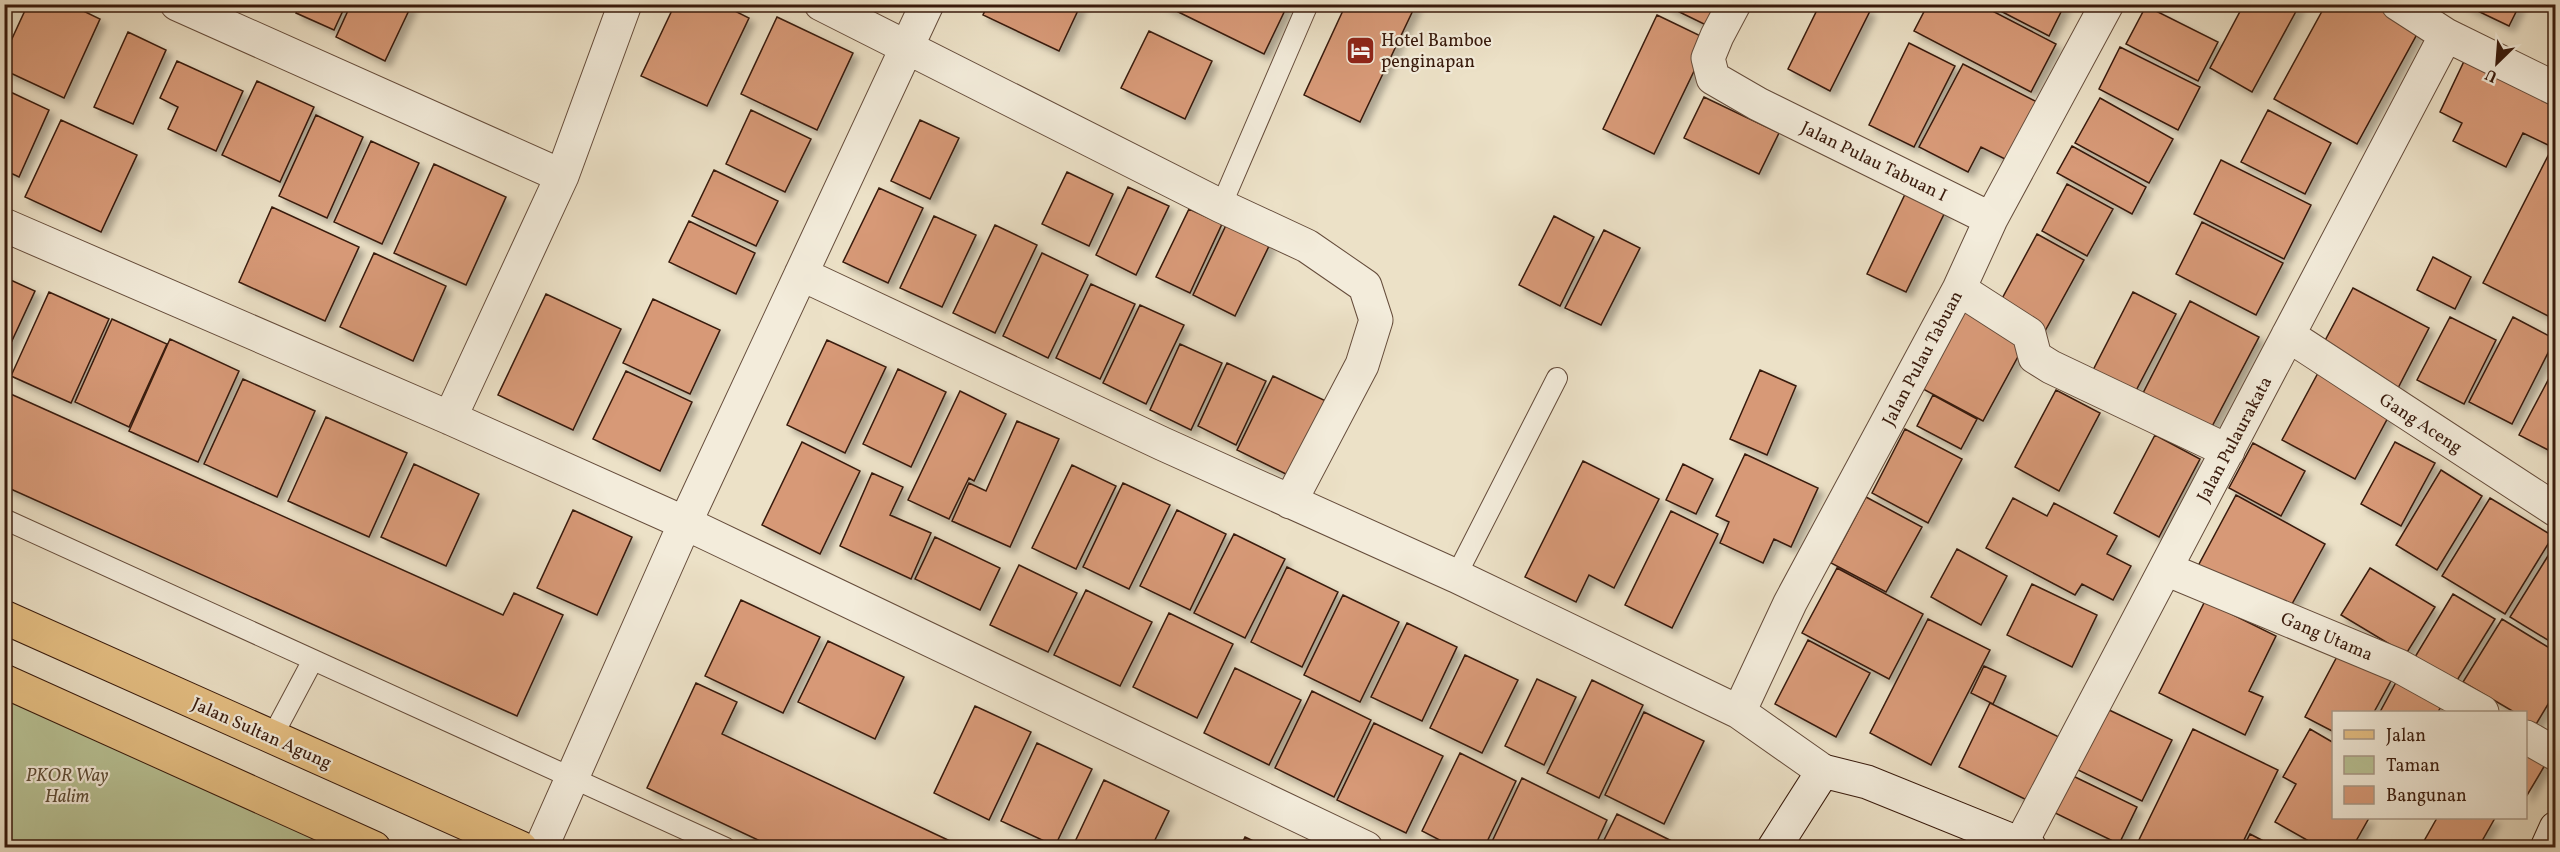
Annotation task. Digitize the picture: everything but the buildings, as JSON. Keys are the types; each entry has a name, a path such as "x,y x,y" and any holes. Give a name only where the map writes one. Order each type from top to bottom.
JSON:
{"main road":[{"name":"Jalan Sultan Agung","path":"4,617 520,848"},
{"path":"4,681 374,848"}],"street":[{"path":"177,4 561,176"},
{"path":"450,418 561,176 625,4"},
{"path":"821,4 1221,206 1307,246 1365,286 1376,320 1362,365 1290,502"},
{"path":"542,848 685,523 927,4"},
{"name":"Jalan Pulau Tabuan I","path":"1734,4 1708,58 1713,78 1758,104 1991,219"},
{"name":"Jalan Pulau Tabuan","path":"1739,712 1790,603 1959,290 1991,219 2107,4"},
{"path":"2398,4 2446,35 2556,89"},
{"name":"Jalan Pulaurakata","path":"2026,845 2166,569 2446,35"},
{"path":"4,225 450,418 685,523 1366,848"},
{"path":"801,274 1290,502 1456,576 1739,712 1823,771 1867,782 2026,845"},
{"path":"1959,290 2029,334 2035,357 2051,367 2228,451"},
{"name":"Gang Aceng","path":"2288,335 2556,510"},
{"name":"Gang Utama","path":"2166,569 2399,666 2480,711"},
{"path":"2527,738 2556,753"},
{"path":"1774,848 1823,771"},
{"path":"2547,848 2556,828"}],"lane":[{"path":"1221,206 1308,4"},
{"path":"1456,576 1557,378"},
{"path":"4,519 726,848"},
{"path":"272,737 313,660"}],"green space":[{"name":"PKOR Way Halim","path":"5,689 356,848 5,848"}],"place":[{"name":"Hotel Bamboe penginapan","path":"1360,50"}]}
